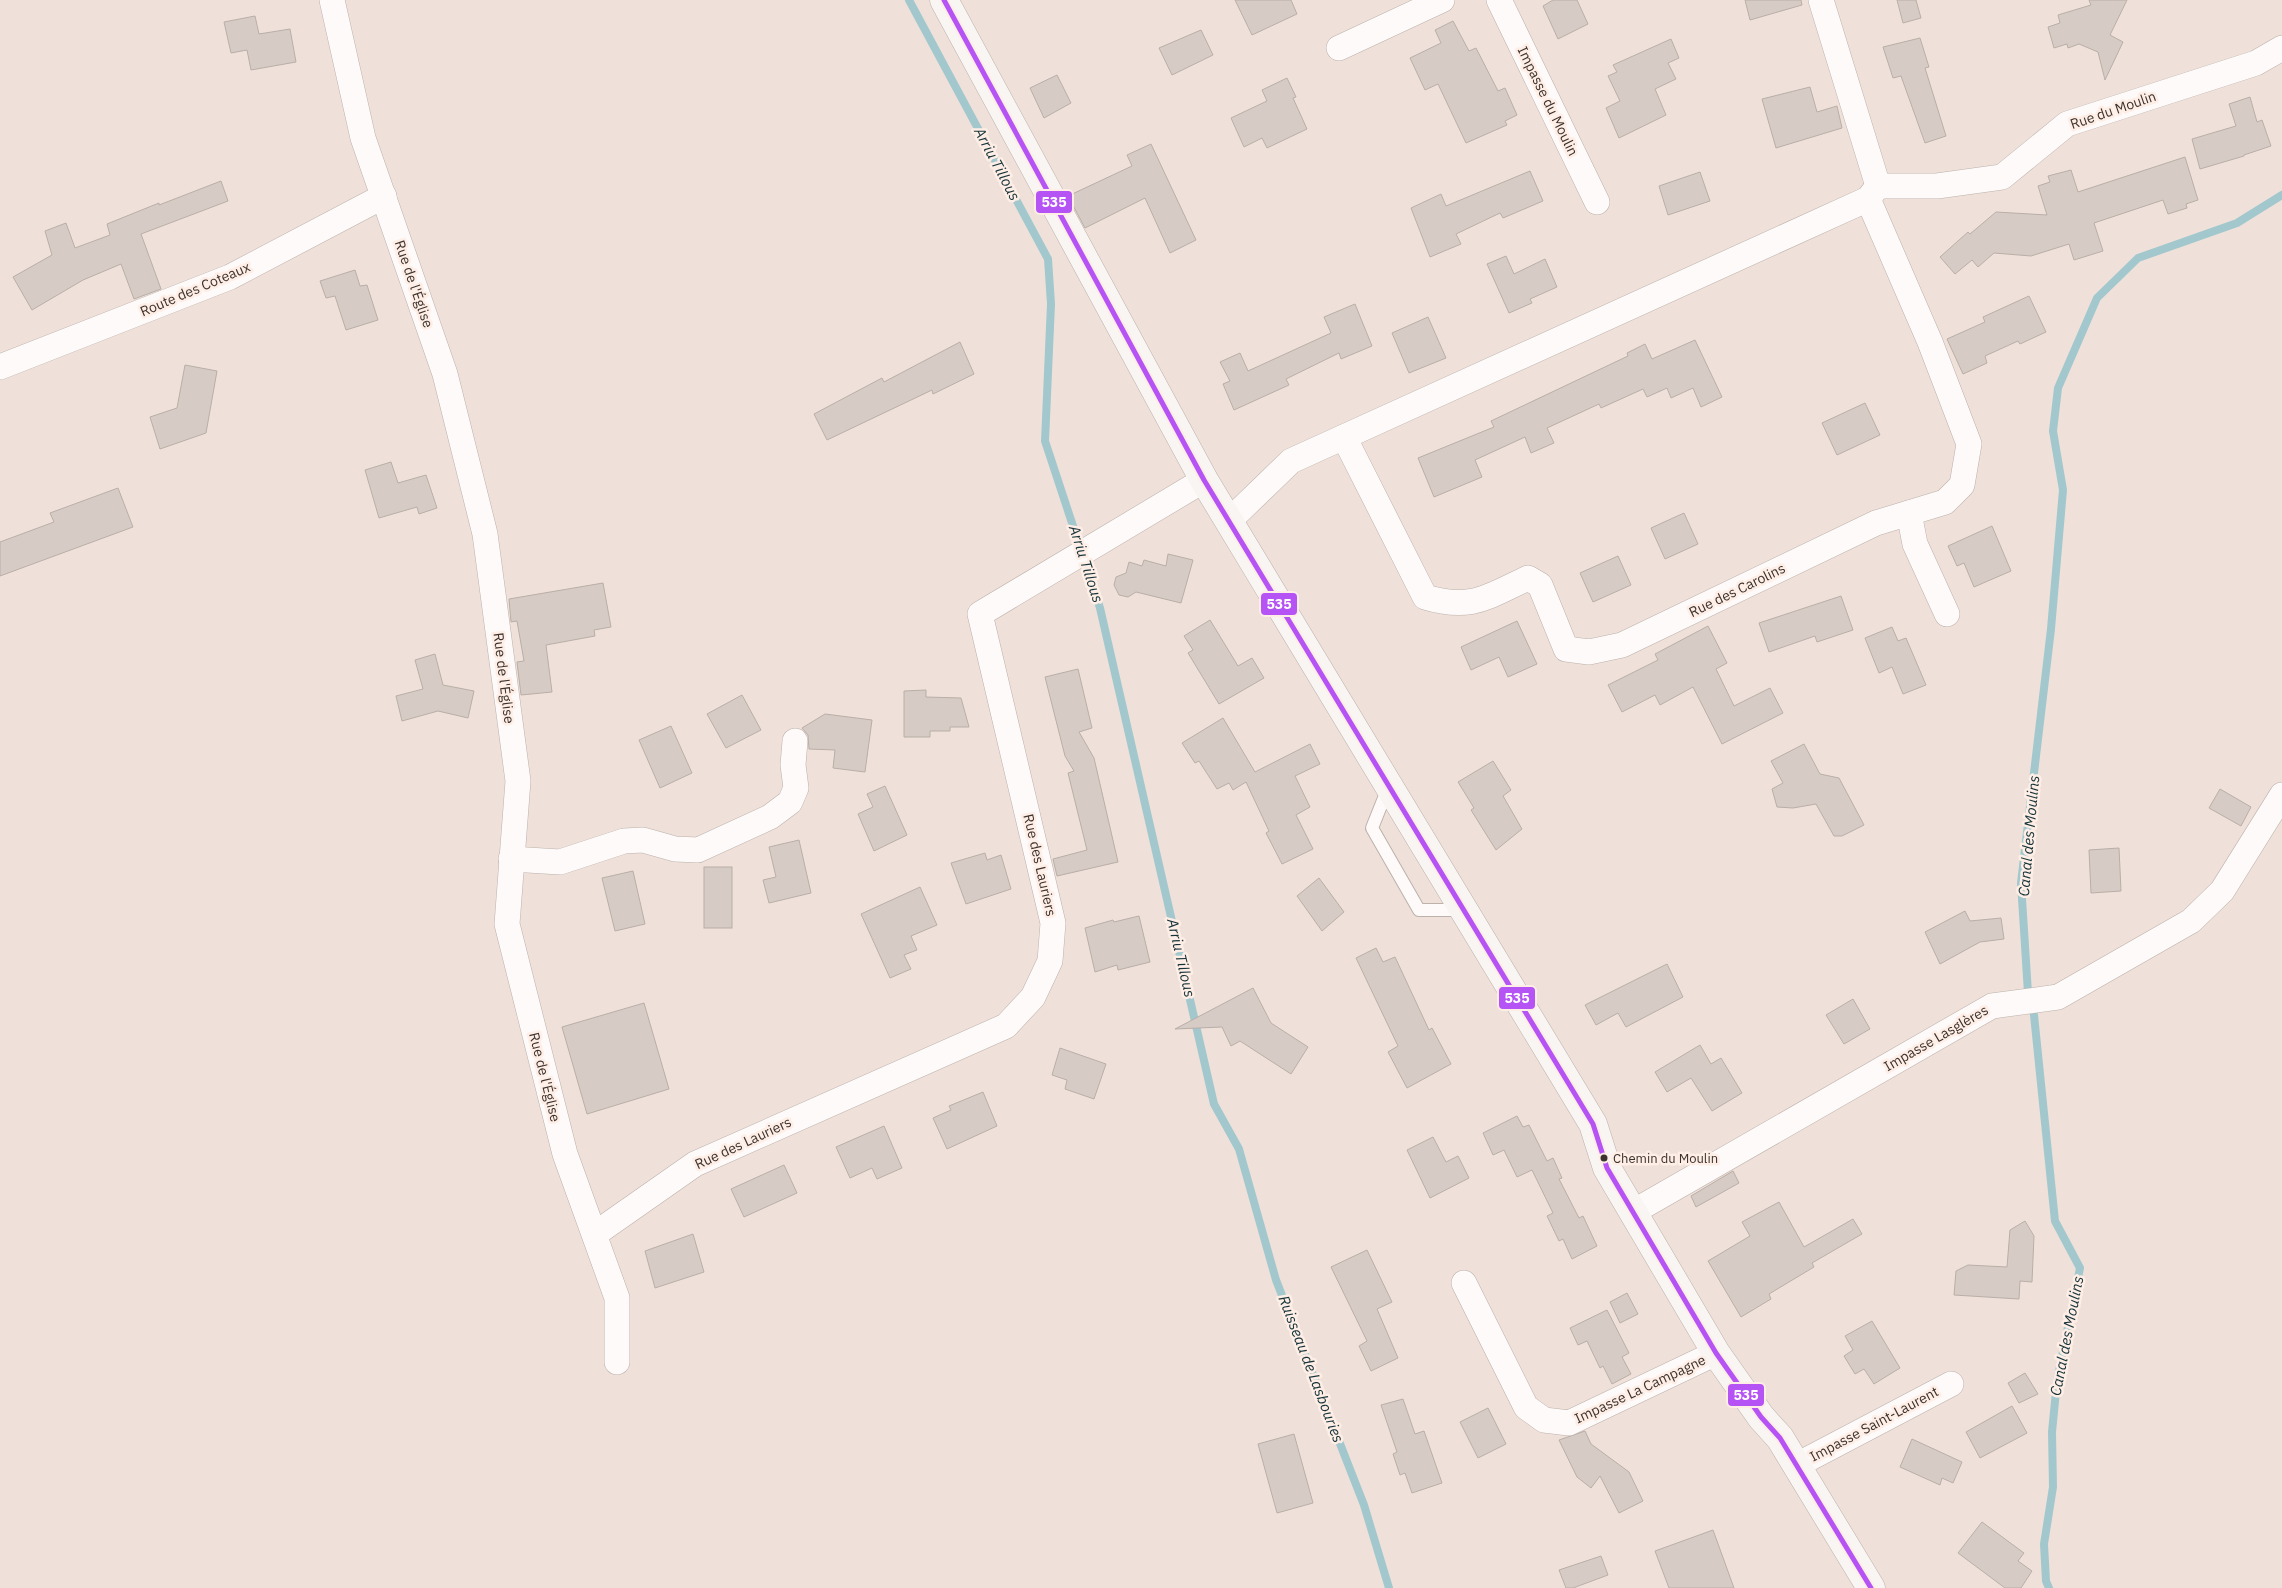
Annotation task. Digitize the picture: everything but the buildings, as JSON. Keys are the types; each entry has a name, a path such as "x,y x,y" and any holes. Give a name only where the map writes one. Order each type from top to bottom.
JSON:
{"main road":[{"path":"944,0 1204,480 1593,1124 1607,1168 1716,1353 1761,1417 1780,1438 1871,1588"}],"street":[{"name":"Rue de l'Église","path":"332,0 363,138 446,374 486,534 518,781 507,924 565,1154 617,1298 617,1362"},
{"path":"1339,48 1442,0"},
{"name":"Impasse du Moulin","path":"1499,0 1597,202"},
{"path":"1229,521 1291,461 1873,193 1821,0"},
{"name":"Rue du Moulin","path":"1873,193 2002,176 2067,124 2256,63 2282,48"},
{"name":"Rue des Carolins","path":"1344,437 1425,598 1446,604 1474,602 1528,578 1540,586 1566,649 1589,652 1622,645 1876,523 1944,502 1962,485 1969,444 1873,193"},
{"name":"Route des Coteaux","path":"0,367 230,277 384,196"},
{"name":"Rue des Lauriers","path":"595,1234 695,1164 1006,1026 1033,997 1050,961 1054,923 980,614 1204,480"},
{"path":"1909,513 1915,544 1947,614"},
{"path":"512,859 560,862 624,841 643,840 675,848 698,850 770,817 790,802 796,788 793,765 795,741"},
{"name":"Impasse Lasglères","path":"1632,1212 1992,1006 2058,997 2191,921 2222,891 2282,795"},
{"name":"Impasse La Campagne","path":"1464,1283 1526,1407 1544,1420 1569,1423 1716,1353"},
{"name":"Impasse Saint-Laurent","path":"1797,1465 1951,1384"}],"lane":[{"path":"1389,786 1372,828 1419,910 1461,904"}],"waterway":[{"name":"Arriu Tillous","path":"909,0 1048,259 1051,304 1045,441 1100,608 1214,1104 1239,1149 1276,1280 1364,1505 1389,1588"},
{"name":"Canal des Moulins","path":"2049,1588 2046,1581 2044,1544 2053,1487 2052,1432 2057,1381 2080,1268 2055,1221 2034,1015 2028,993 2021,883 2051,629 2063,490 2053,431 2058,388 2097,298 2138,258 2237,223 2282,195"}],"transit line":[{"name":"535","path":"944,0 1204,480 1593,1124 1607,1168 1716,1353 1761,1417 1780,1438 1871,1588"}],"place":[{"name":"Chemin du Moulin","path":"1604,1158"}],"water label":[{"name":"Ruisseau de Lasbouries","path":"1311,1369"}]}
